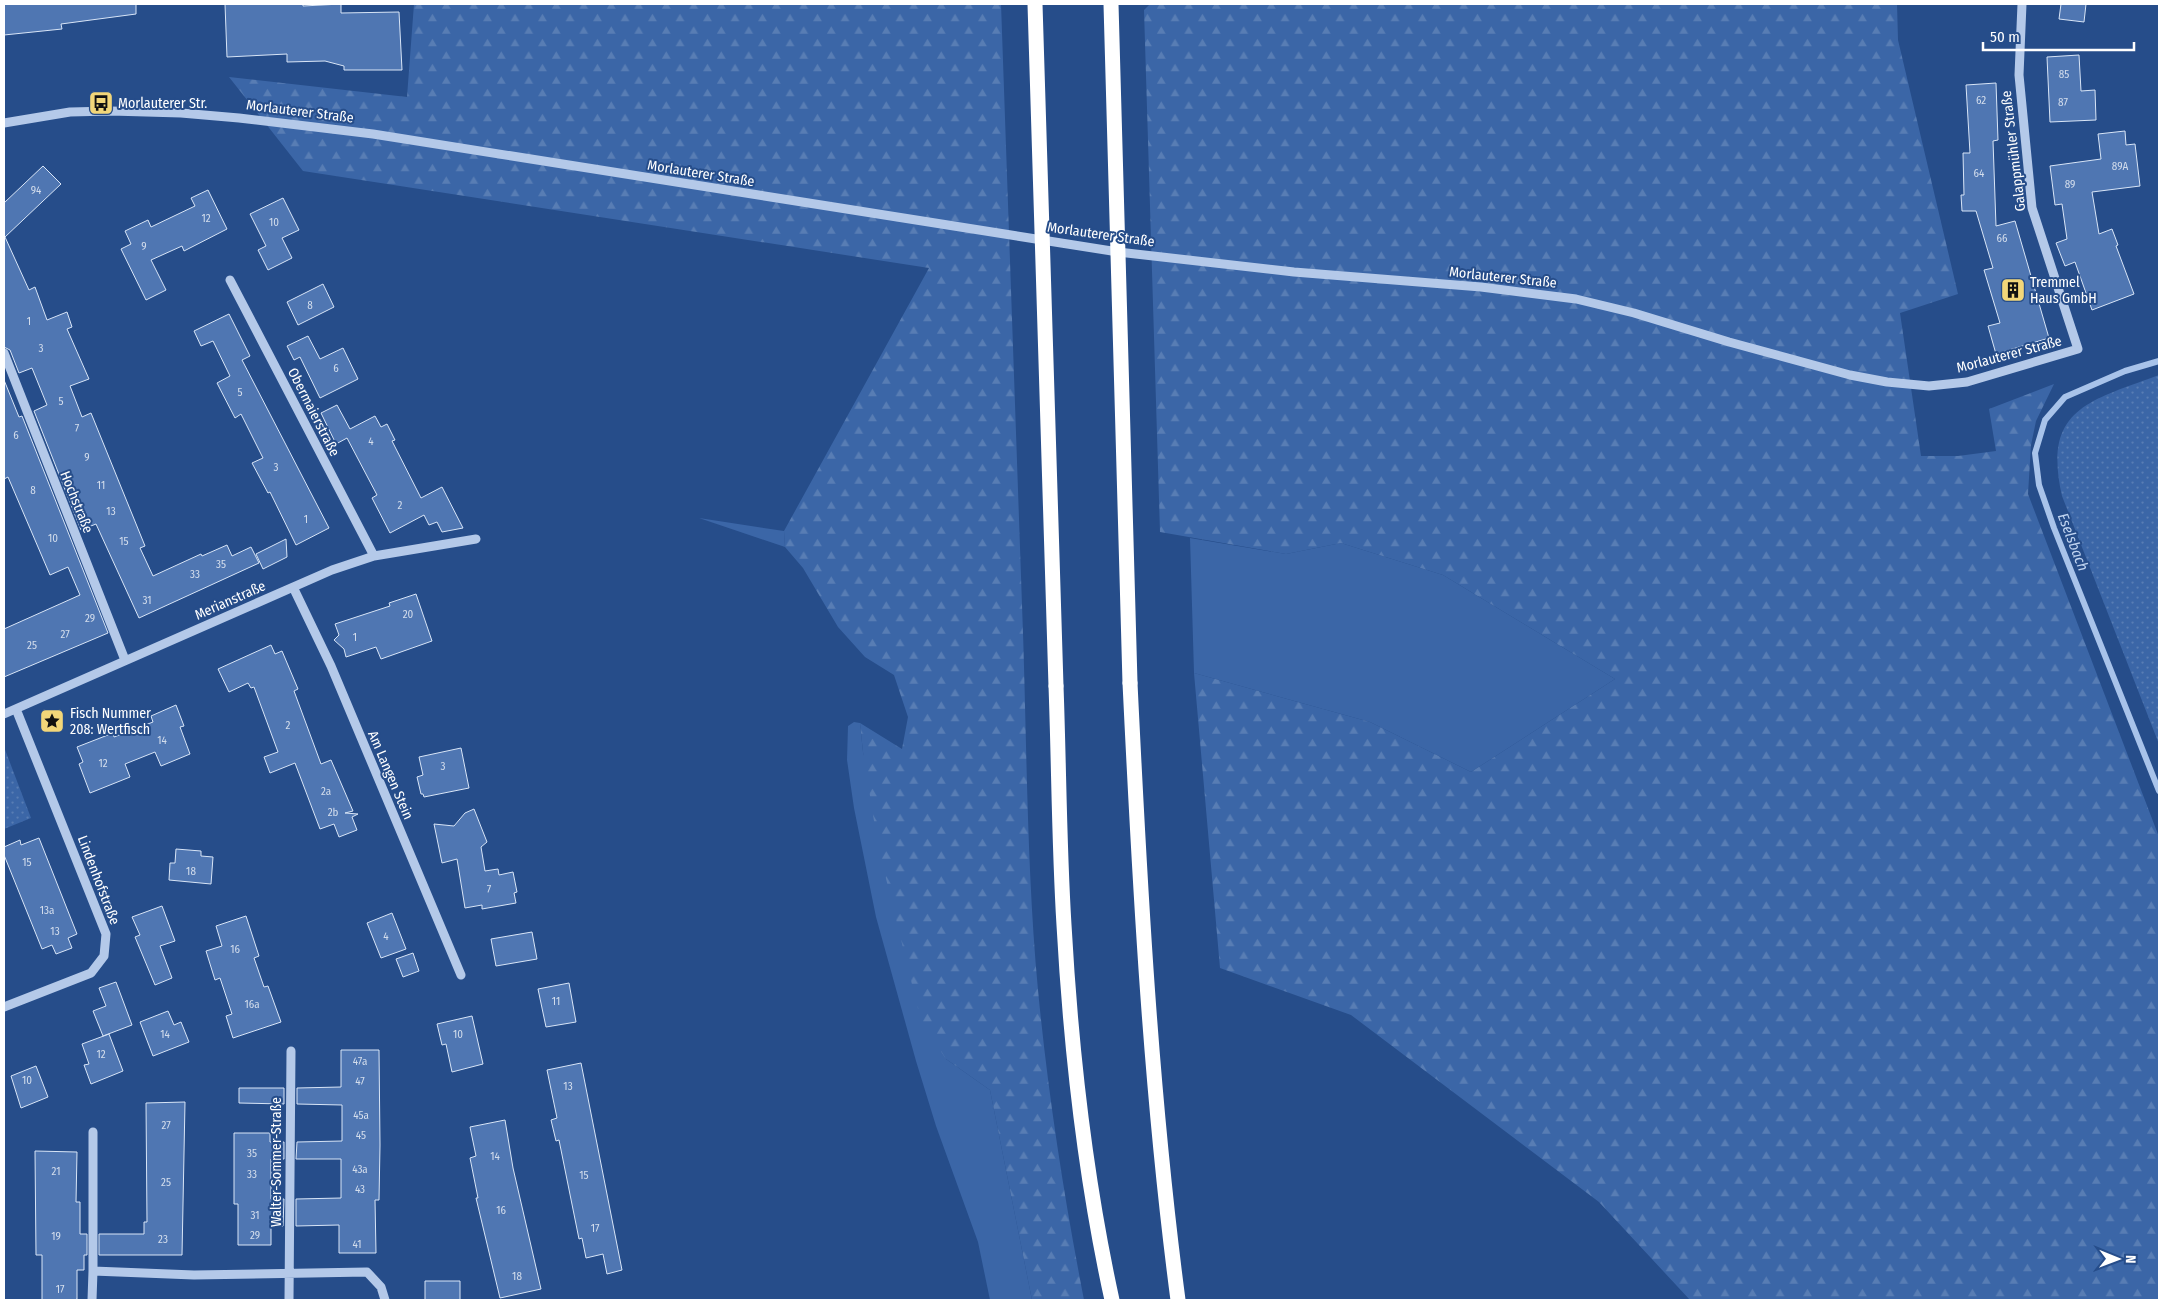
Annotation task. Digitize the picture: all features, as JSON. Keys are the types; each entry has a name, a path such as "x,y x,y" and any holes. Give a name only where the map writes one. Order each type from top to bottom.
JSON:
{"highway":[{"path":"1035,4 1064,924 1075,1064 1098,1236 1112,1300"},
{"path":"1111,4 1130,683 1141,913 1151,1057 1164,1191 1178,1300"}],"street":[{"name":"Galappmühler Straße","path":"2022,4 2019,75 2032,208 2078,349"},
{"name":"Morlauterer Straße","path":"4,123 70,112 181,112 373,134 1118,252 1294,272 1481,288 1576,299 1634,313 1729,342 1850,375 1887,382 1929,386 1967,382 2078,349"},
{"name":"Obermaierstraße","path":"230,280 374,556"},
{"name":"Hochstraße","path":"4,353 125,660"},
{"name":"Merianstraße","path":"4,714 332,570 374,556 476,539"},
{"name":"Am Langen Stein","path":"293,587 331,666 460,975"},
{"name":"Lindenhofstraße","path":"4,1007 91,973 104,956 106,934 16,709"},
{"name":"Walter-Sommer-Straße","path":"289,1300 291,1051"},
{"path":"92,1300 94,1132"},
{"path":"93,1271 194,1275 367,1272 381,1287 385,1300"}],"green space":[{"path":"414,4 1001,4 1029,846 1034,942 1052,1107 1063,1184 1084,1300 1032,1300 990,1090 946,1059 921,1021 878,846 860,723 902,749 908,717 894,675 865,657 838,627 803,568 785,547 784,531 929,268 303,171 229,77 407,97"},
{"path":"1150,4 1897,4 1898,40 1958,294 1900,313 1921,456 1958,456 1996,451 1989,409 2054,384 2036,421 2031,445 2028,494 2159,837 2159,1300 1690,1300 1599,1202 1351,1015 1220,968 1194,673 1370,722 1471,772 1615,679 1443,575 1341,543 1286,554 1160,532 1144,10"},
{"path":"2159,375 2159,744 2062,496 2058,467 2059,444 2066,426 2077,412 2112,392"},
{"path":"699,518 784,531 785,547"},
{"path":"1190,538 1286,554 1341,543 1443,575 1615,679 1471,772 1370,722 1194,673"},
{"path":"854,722 860,723 863,752 946,1059 990,1090 1032,1300 990,1300 978,1242 936,1126 876,917 854,808 847,760 848,726"},
{"path":"4,747 31,818 4,829"}],"building":[{"path":"4,4 136,4 136,14 61,24 62,29 4,35"},
{"path":"225,4 303,4 303,6 341,4 341,13 399,12 402,70 344,70 344,66 325,61 287,62 287,54 227,57"},
{"path":"2061,4 2086,4 2084,22 2059,19"},
{"path":"2079,55 2081,91 2095,90 2096,120 2050,122 2047,57"},
{"path":"1996,83 1998,140 1993,141 1996,226 2015,221 2049,338 1996,354 1988,326 2000,323 1984,270 1993,268 1976,211 1962,211 1961,195 1964,195 1963,153 1970,153 1966,85"},
{"path":"2125,131 2126,145 2135,144 2140,186 2092,192 2099,234 2112,229 2118,245 2116,246 2134,294 2092,310 2075,262 2065,266 2056,243 2067,239 2062,204 2055,205 2050,166 2101,159 2098,134"},
{"path":"43,166 61,184 5,237 29,290 35,287 47,320 67,312 72,327 67,329 89,379 70,386 82,417 91,413 145,546 140,548 153,576 201,554 202,556 227,545 232,556 251,547 259,563 139,618 96,524 81,530 34,411 47,405 32,368 19,373 10,350 4,347 4,203"},
{"path":"208,190 227,229 184,251 182,246 151,260 166,290 146,300 121,249 131,244 125,231 148,220 151,227 195,206 191,198"},
{"path":"283,198 299,230 282,238 292,258 268,270 258,250 266,246 250,214"},
{"path":"323,284 334,307 298,325 287,302"},
{"path":"229,314 250,356 242,360 329,528 296,545 270,492 268,493 252,463 263,458 241,414 235,418 217,383 230,376 213,341 201,346 194,331"},
{"path":"308,336 320,359 343,348 358,379 320,398 300,357 294,360 287,346"},
{"path":"4,380 19,417 22,416 108,633 4,677 4,629 80,595 68,567 50,575 8,477 4,479"},
{"path":"337,405 350,429 375,416 381,427 387,424 395,440 392,441 421,498 442,487 463,528 442,532 437,522 429,525 424,515 390,533 372,498 377,495 347,438 336,444 321,413"},
{"path":"286,539 287,557 263,569 256,554"},
{"path":"416,594 432,641 381,659 376,647 346,657 344,649 334,640 339,635 335,624 390,606 389,603"},
{"path":"271,645 275,654 282,651 298,689 294,691 321,764 331,760 353,811 345,813 358,814 352,817 357,830 339,837 334,824 320,829 295,763 270,773 264,757 278,752 254,687 251,688 248,683 229,692 218,669"},
{"path":"176,705 184,726 180,727 190,754 161,766 155,752 125,764 130,777 90,793 79,764 83,762 77,747 113,733 114,737 153,722 151,716"},
{"path":"461,748 469,788 424,797 421,794 417,777 423,775 419,757"},
{"path":"474,809 487,842 481,847 485,871 498,869 499,875 513,872 517,892 514,893 516,903 482,909 482,905 465,908 457,859 442,863 434,824 454,826 465,813"},
{"path":"39,838 77,934 68,938 72,948 56,954 52,945 42,949 4,855 4,847 20,840 21,845"},
{"path":"176,849 201,851 201,856 213,857 211,884 169,880 170,863 175,863"},
{"path":"162,906 175,941 160,946 172,978 155,985 135,937 140,935 132,917"},
{"path":"392,913 406,949 381,958 367,923"},
{"path":"246,916 259,956 254,958 264,987 268,986 281,1022 233,1038 226,1016 232,1014 220,978 215,980 206,951 222,946 216,926"},
{"path":"532,932 537,959 496,966 491,939"},
{"path":"413,953 419,971 403,977 396,959"},
{"path":"116,982 132,1025 103,1036 93,1011 106,1006 99,988"},
{"path":"569,983 576,1022 546,1027 538,989"},
{"path":"168,1011 174,1025 181,1022 189,1042 153,1056 140,1022"},
{"path":"472,1016 483,1064 452,1072 446,1044 442,1045 437,1024"},
{"path":"109,1034 123,1071 91,1084 84,1065 89,1064 82,1044"},
{"path":"341,1050 379,1050 380,1145 379,1200 375,1200 376,1253 339,1253 339,1225 296,1226 296,1199 341,1198 341,1159 296,1159 297,1142 342,1141 342,1105 297,1104 297,1088 341,1087"},
{"path":"581,1063 622,1270 607,1274 603,1254 586,1258 582,1238 579,1239 559,1140 556,1141 551,1120 557,1118 547,1070"},
{"path":"36,1066 48,1097 21,1108 11,1076"},
{"path":"239,1088 284,1088 284,1104 239,1103"},
{"path":"185,1102 182,1255 99,1255 99,1234 144,1234 144,1222 147,1222 146,1103"},
{"path":"505,1120 513,1168 541,1289 500,1298 476,1198 478,1198 470,1158 476,1156 470,1127"},
{"path":"234,1133 270,1133 270,1142 284,1142 284,1159 271,1159 271,1199 284,1199 283,1226 271,1226 271,1245 238,1245 238,1204 234,1204"},
{"path":"35,1151 77,1152 76,1202 80,1202 80,1234 87,1234 87,1255 84,1255 84,1270 77,1270 77,1299 74,1300 42,1300 42,1255 36,1255"},
{"path":"425,1281 460,1281 460,1300 425,1300"}],"waterway":[{"name":"Eselsbach","path":"2159,361 2125,371 2065,397 2045,420 2035,453 2039,485 2054,528 2159,791"}],"place":[{"name":"Morlauterer Str.","path":"101,103"},
{"name":"Tremmel Haus GmbH","path":"2013,290"},
{"name":"Fisch Nummer 208: Wertfisch","path":"52,721"}]}
